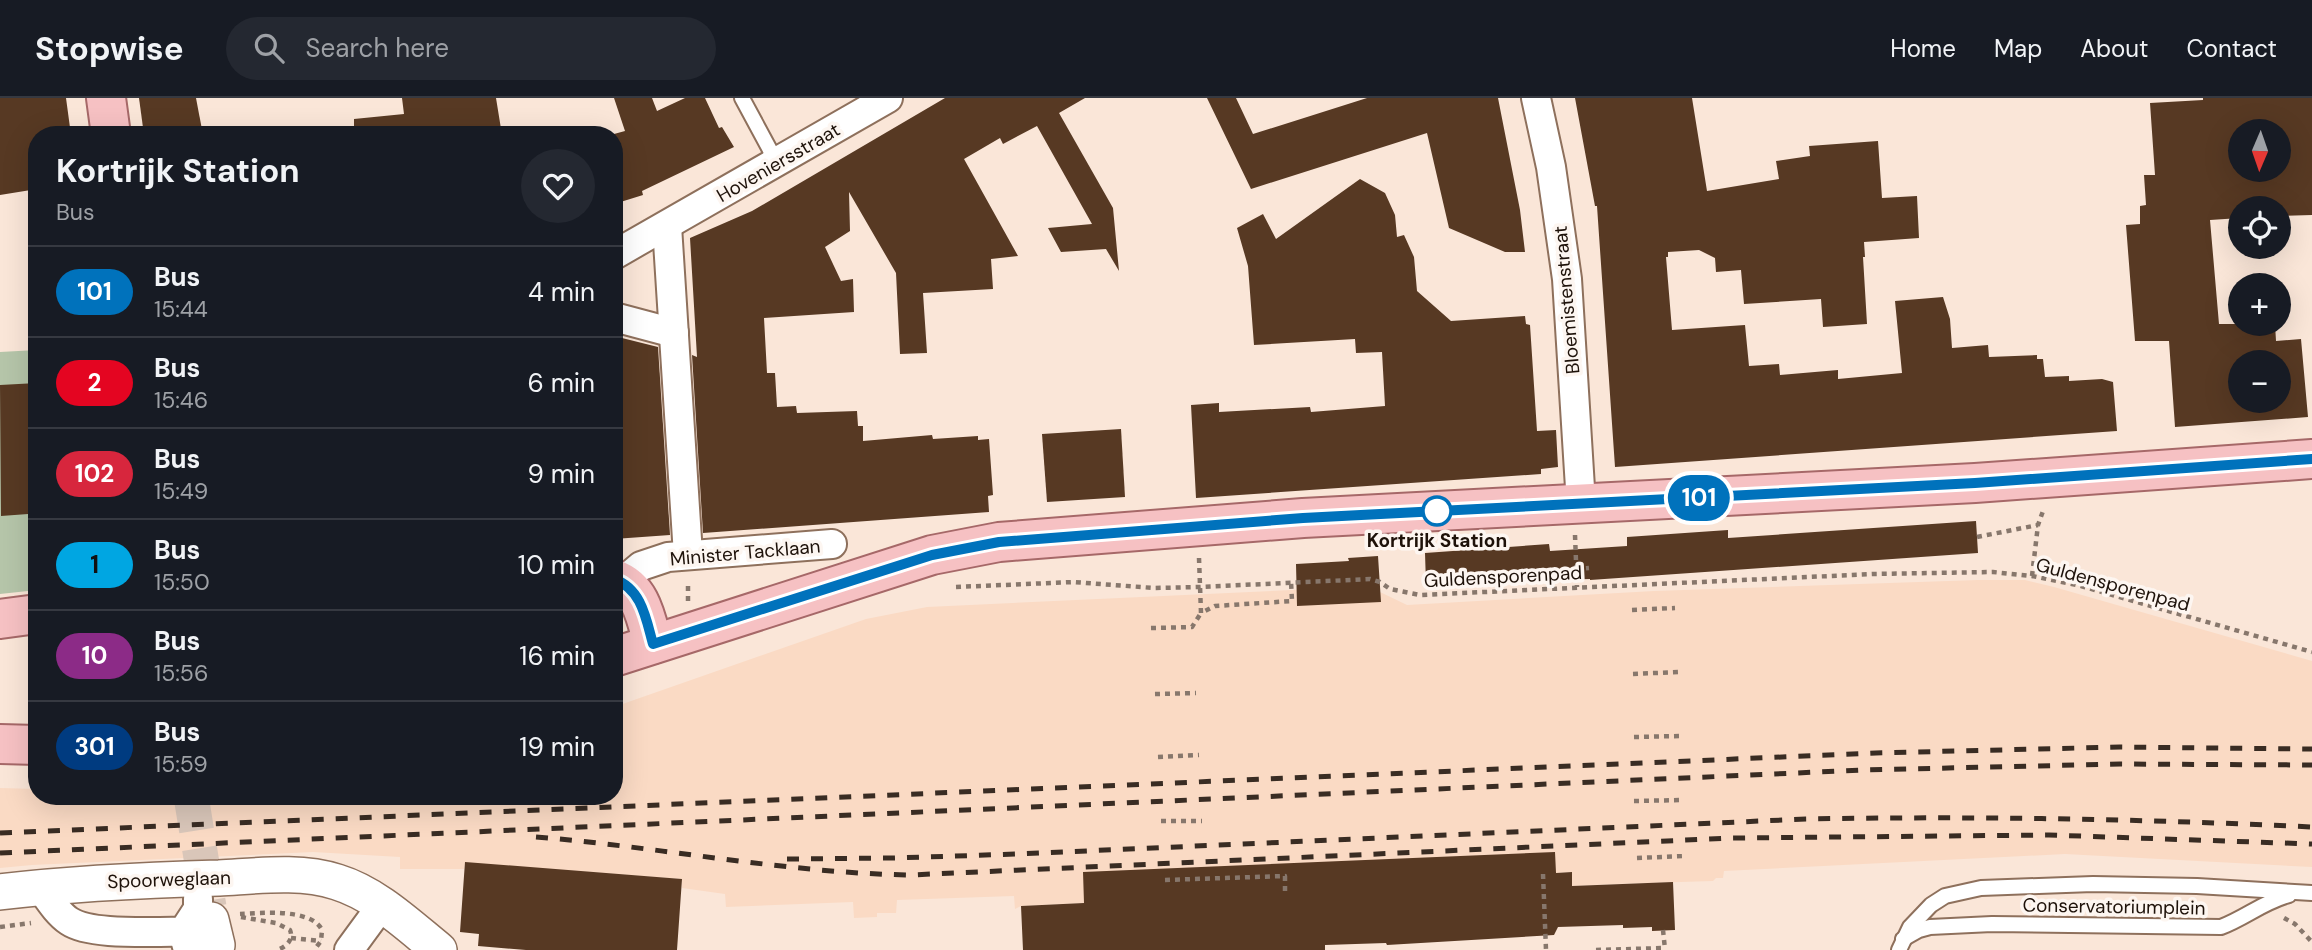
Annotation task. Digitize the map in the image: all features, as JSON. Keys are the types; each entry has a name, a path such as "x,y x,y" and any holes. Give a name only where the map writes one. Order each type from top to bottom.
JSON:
{"main road":[{"path":"106,98 110,126"},
{"path":"623,654 919,558 999,542 1289,519 1578,519 1975,483 2312,459"},
{"name":"Minister Tacklaan","path":"623,585 638,597 653,644"},
{"path":"0,619 28,615"},
{"path":"0,744 28,745"}],"street":[{"name":"Hoveniersstraat","path":"623,250 888,98"},
{"name":"Bloemistenstraat","path":"1536,98 1551,167 1567,279 1578,519"},
{"path":"667,226 688,555"},
{"path":"623,319 674,333"},
{"name":"Minister Tacklaan","path":"623,578 650,562 688,555 832,544"},
{"name":"Spoorweglaan","path":"0,892 98,882 318,877 338,882 382,905 439,950"},
{"path":"40,887 66,919 81,926 98,930 205,927"},
{"path":"349,950 382,905"}],"lane":[{"path":"742,98 777,163"},
{"name":"Conservatoriumplein","path":"1900,945 1918,916 1945,896 1962,891 2093,884 2197,886 2308,894"},
{"name":"Conservatoriumplein","path":"1900,945 1919,930 1930,927 1992,924 2221,927 2271,900 2308,894"}],"path":[{"path":"1577,587 1578,519"},
{"path":"1977,537 2038,525 2032,576"},
{"path":"1151,628 1192,627 1201,612 1199,554"},
{"path":"1576,569 1589,568"},
{"name":"Guldensporenpad","path":"948,587 1074,582 1200,587 1370,579 1390,589 1420,595 1993,572 2032,576 2081,586 2312,652"},
{"path":"1201,612 1215,606 1292,601 1291,581"},
{"path":"1632,610 1675,608"},
{"path":"1633,674 1678,672"},
{"path":"1155,694 1196,692"},
{"path":"1634,737 1681,736"},
{"path":"1158,757 1199,755"},
{"path":"1634,801 1683,800"},
{"path":"1161,821 1202,821"},
{"path":"1637,858 1685,856"},
{"path":"1543,874 1546,950"},
{"path":"1165,880 1285,876 1285,896"},
{"path":"205,927 261,913 309,917 320,926 323,933 314,950"},
{"path":"2277,916 2295,924 2312,942"},
{"path":"260,921 276,923 291,933 291,939 277,950"},
{"path":"1596,950 1665,949 1663,930"},
{"path":"291,939 321,941"}],"shaded area":[{"path":"2025,580 2312,661 2312,867 2065,854 1724,871 1723,878 1713,881 1572,886 1572,872 1543,874 1526,888 1084,903 1021,906 1015,909 1014,896 897,900 896,913 877,913 877,917 854,918 853,902 726,907 725,894 682,888 682,879 465,863 464,869 400,869 400,857 313,852 0,868 0,788 28,789 28,805 623,805 623,704 866,619 927,607 1355,587 1380,592 1407,605 1654,591"}],"green space":[{"path":"28,350 28,591 0,594 0,352"}],"building":[{"path":"0,98 66,98 70,126 28,126 28,190 0,195"},
{"path":"139,98 196,98 201,126 143,126"},
{"path":"402,98 496,98 501,126 354,126 354,119 404,114"},
{"path":"614,98 652,98 657,111 685,98 705,98 719,128 722,127 734,147 642,191 643,195 623,201 625,131"},
{"path":"945,98 1085,98 1059,113 1113,208 1119,271 1106,249 1061,252 1048,228 1092,224 1037,126 1003,144 1000,138 964,159 1018,256 991,259 993,289 923,293 927,353 900,354 896,273 849,192 850,231 825,247 841,281 853,279 854,312 764,318 767,373 775,373 777,407 796,406 797,413 857,411 858,426 863,426 863,441 932,435 933,439 978,436 978,440 989,439 993,495 988,496 989,512 703,533 692,355 697,357 690,238 752,211"},
{"path":"1207,98 1236,98 1253,134 1367,98 1498,98 1520,210 1525,252 1505,252 1449,228 1427,133 1251,189"},
{"path":"1575,98 1692,98 1707,191 1779,179 1776,161 1810,156 1809,146 1878,141 1882,198 1917,196 1919,238 1864,242 1867,324 1823,327 1821,299 1744,304 1741,270 1716,272 1715,258 1699,250 1668,252 1666,257 1672,330 1745,325 1749,366 1779,364 1780,375 1838,370 1838,379 1902,373 1895,301 1943,297 1950,319 1952,348 1988,345 1989,357 2037,355 2037,359 2043,359 2045,377 2069,376 2069,381 2102,379 2113,382 2117,431 1615,467 1597,206"},
{"path":"2203,98 2312,98 2312,215 2291,216 2291,196 2228,196 2228,219 2210,220 2219,324 2228,324 2228,336 2276,336 2276,341 2301,339 2308,417 2175,427 2169,341 2135,341 2126,225 2140,224 2140,206 2146,205 2144,175 2155,175 2150,103"},
{"path":"1360,179 1385,193 1395,215 1397,237 1404,235 1414,257 1417,291 1451,321 1525,316 1526,324 1530,325 1537,431 1556,430 1558,467 1541,469 1541,474 1196,498 1191,405 1219,403 1219,412 1310,407 1311,412 1385,406 1382,352 1356,353 1355,339 1254,345 1248,266 1237,228 1263,214 1276,239"},
{"path":"623,338 658,347 670,535 623,538"},
{"path":"28,383 28,514 1,516 0,385"},
{"path":"1121,429 1125,497 1047,502 1042,434"},
{"path":"1976,521 1978,553 1590,580 1426,584 1425,553 1549,544 1550,551 1627,546 1627,537 1728,530 1728,538"},
{"path":"1378,556 1381,602 1297,606 1296,564 1349,561 1348,558"},
{"path":"1555,852 1556,873 1572,872 1572,886 1673,882 1675,930 1652,931 1652,927 1623,928 1623,925 1558,927 1554,935 1387,945 1325,945 1325,950 1023,950 1021,906 1084,903 1083,872"},
{"path":"465,862 682,879 677,950 526,950 478,946 479,934 460,932"}],"tunnel":[{"path":"192,805 209,907"}],"railway":[{"path":"0,833 1876,753 2120,747 2312,749"},
{"path":"0,853 1863,770 2120,764 2312,765"},
{"path":"787,859 1017,854 1806,819 2059,819 2312,827"},
{"path":"536,837 816,870 910,875 1732,838 2049,835 2312,844"}],"bus line":[{"name":"101","path":"623,583 638,597 653,644 866,574 932,555 999,542 1303,518 1975,483 2312,459"}],"place":[{"name":"Kortrijk Station","path":"1437,511"}]}
